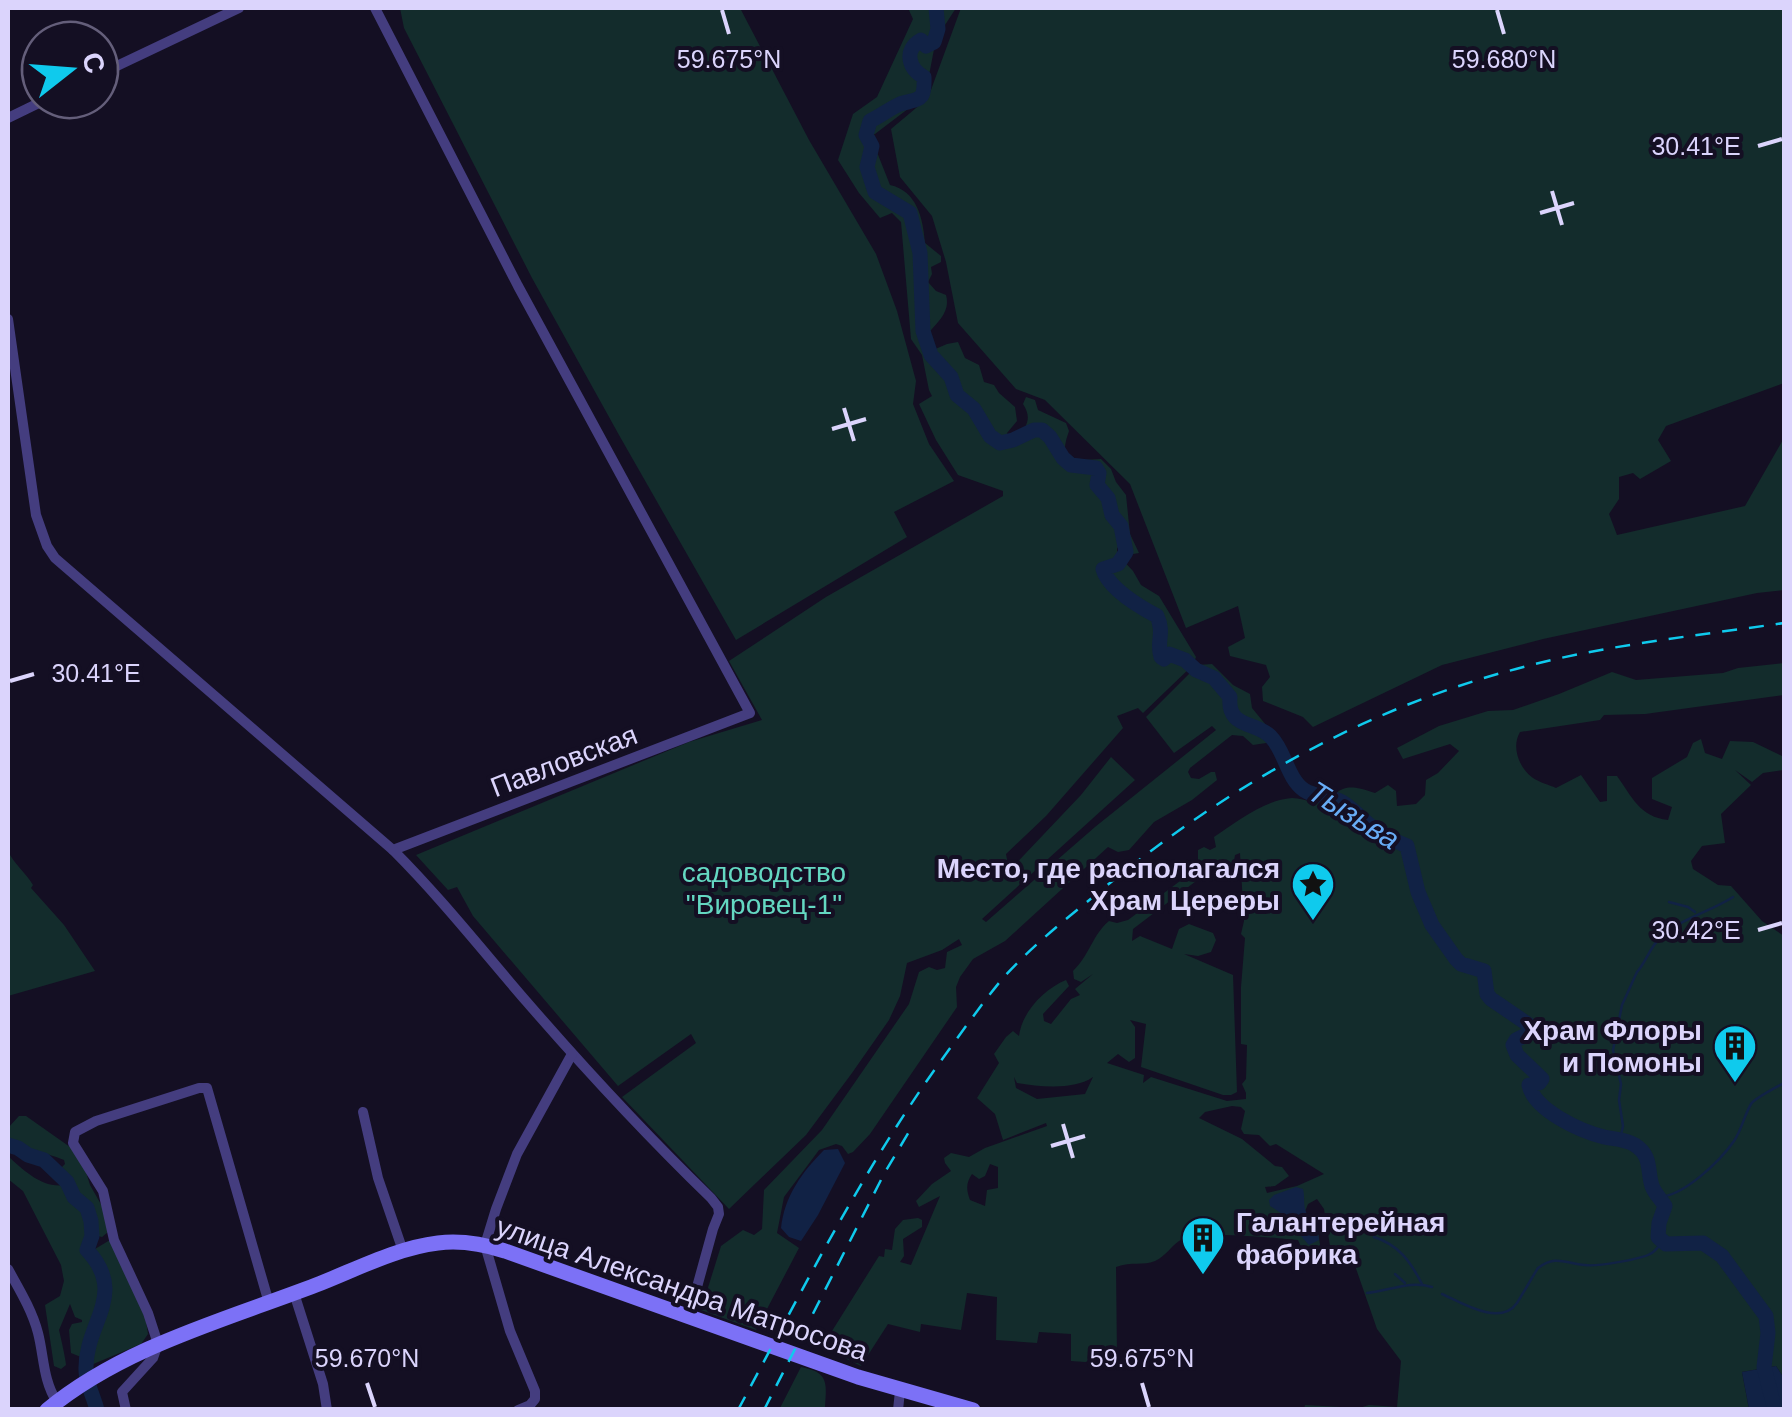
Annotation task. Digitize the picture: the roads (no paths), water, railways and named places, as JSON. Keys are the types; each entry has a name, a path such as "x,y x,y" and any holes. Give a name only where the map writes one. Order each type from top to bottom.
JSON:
{"main road":[{"name":"улица Александра Матросова","path":"52,1406 118,1363 158,1344 403,1251 450,1241 485,1245 900,1391 973,1410"}],"street":[{"path":"120,64 238,8"},
{"name":"Павловская","path":"375,8 527,303 750,713 393,850"},
{"path":"8,319 36,515 55,558 393,850 572,1054 718,1207 689,1316"},
{"path":"518,1410 530,1405 535,1391 510,1331 485,1245 518,1154 572,1054"},
{"path":"126,1410 122,1392 153,1358 158,1344 114,1240 102,1191 73,1143 75,1132 96,1121 207,1088 269,1303"},
{"path":"363,1112 378,1178 403,1251"},
{"path":"8,1268 38,1331 52,1406"},
{"path":"294,1293 323,1384 327,1410"},
{"path":"898,1410 900,1391"}],"water":[{"path":"838,1149 845,1163 818,1215 801,1241 789,1237 781,1228 795,1186 824,1150"},
{"path":"1296,1187 1303,1189 1306,1212 1318,1235 1319,1240 1309,1245 1270,1206 1274,1195"},
{"path":"1776,1366 1784,1378 1784,1409 1749,1409 1742,1372"}],"waterway":[{"name":"Тызьва","path":"936,8 938,29 934,42 926,46 921,40 910,54 912,64 924,77 922,95 870,121 866,135 872,146 867,167 875,192 910,213 920,253 923,331 931,355 951,377 957,395 974,409 990,436 1000,443 1042,430 1071,465 1096,468 1097,485 1121,526 1126,552 1118,564 1103,569 1118,590 1157,616 1161,657 1169,654 1185,660 1214,678 1230,697 1233,714 1271,737 1304,790 1342,802 1376,830 1407,846 1418,892 1432,925 1461,964 1484,971 1491,999 1532,1027 1513,1045 1517,1055 1542,1079 1529,1085 1539,1103 1571,1125 1640,1149 1647,1159 1652,1186 1665,1206 1658,1237 1666,1244 1703,1243 1722,1256 1766,1316 1764,1367 1775,1410"},
{"path":"1620,1140 1621,1084 1613,1050 1622,1005 1637,972 1668,931 1733,897"},
{"path":"1669,902 1695,912"},
{"path":"1659,1197 1679,1191 1711,1167 1734,1141 1751,1104 1784,1083"},
{"path":"8,1145 44,1160 87,1208 92,1236 87,1250 99,1266 105,1295 87,1354 87,1380 97,1410"},
{"path":"1317,1225 1343,1217 1364,1227"},
{"path":"1374,1237 1403,1255 1422,1284"},
{"path":"1442,1294 1481,1311 1501,1313 1517,1303 1544,1264 1618,1262 1650,1254 1662,1242"},
{"path":"1395,1274 1405,1283"},
{"path":"1367,1293 1407,1285 1432,1287"}],"railway":[{"path":"738,1410 863,1181 968,1023 1024,956 1140,859 1189,823 1292,759 1401,707 1458,686 1582,654 1784,623"},
{"path":"764,1410 910,1130"}],"place":[{"name":"Место, где располагался Храм Цереры","path":"1313,922"},
{"name":"Храм Флоры и Помоны","path":"1735,1084"},
{"name":"Галантерейная фабрика","path":"1203,1276"}],"park label":[{"name":"садоводство \"Вировец-1\"","path":"764,888"}]}
